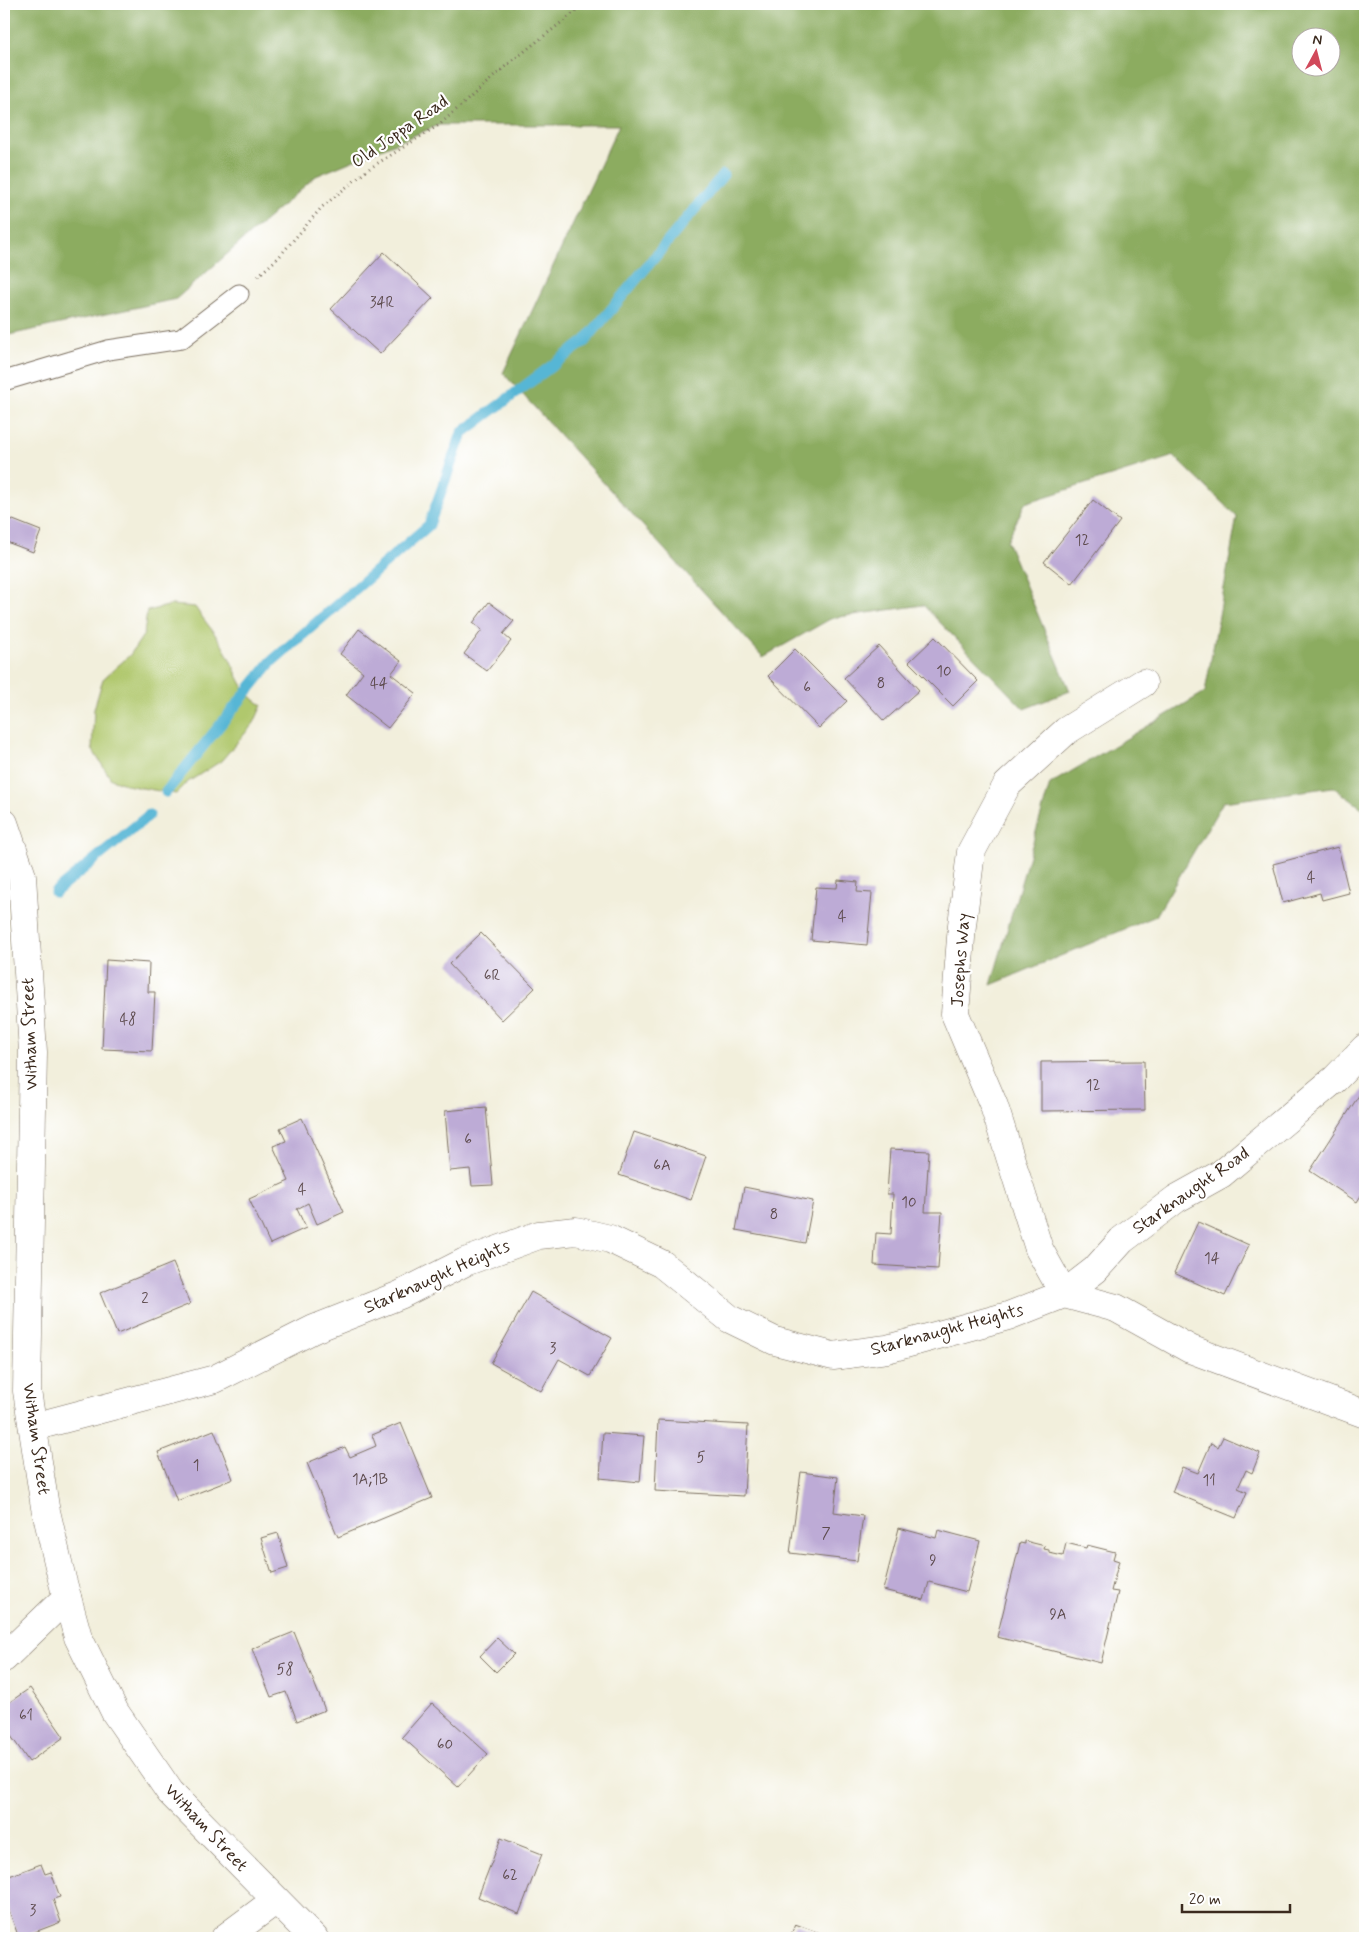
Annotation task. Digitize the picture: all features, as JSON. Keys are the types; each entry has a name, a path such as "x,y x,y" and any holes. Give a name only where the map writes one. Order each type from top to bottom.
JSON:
{"street":[{"name":"Josephs Way","path":"1064,1294 1038,1249 994,1106 955,1014 962,925 971,852 1007,785 1066,731 1143,683"},
{"name":"Witham Street","path":"4,824 22,876 34,1052 27,1381 45,1507 66,1597 78,1637 115,1712 170,1792 314,1938"},
{"name":"Starknaught Road","path":"1064,1294 1095,1270 1122,1240 1176,1199 1221,1174 1335,1079 1365,1048"},
{"name":"Starknaught Heights","path":"33,1427 215,1379 314,1329 400,1295 465,1262 539,1235 576,1231 610,1239 662,1264 730,1319 775,1341 833,1356 895,1347 1008,1316 1064,1294"},
{"path":"1064,1294 1116,1308 1190,1349 1365,1414"},
{"path":"4,1658 66,1597"},
{"path":"225,1938 276,1900"}],"lane":[{"path":"4,381 108,350 181,339 239,294"}],"path":[{"name":"Old Joppa Road","path":"239,294 278,258 322,207 370,168 439,126 507,65 585,4"}],"green space":[{"path":"4,4 1365,4 1365,810 1333,787 1223,802 1156,916 991,985 1050,784 1205,692 1237,517 1174,456 1025,503 1007,541 1070,691 1024,709 923,605 832,618 763,657 503,373 619,125 439,125 316,176 176,299 4,336"},
{"path":"172,605 195,607 223,646 248,694 262,705 254,723 221,761 188,782 176,794 131,786 111,779 92,749 94,709 103,679 130,655 144,634 147,611"}],"building":[{"path":"384,252 433,298 380,354 331,309"},
{"path":"1093,500 1120,521 1072,584 1044,562"},
{"path":"8,518 41,531 33,552 4,541 4,530"},
{"path":"489,602 514,621 503,634 511,641 487,671 464,654 482,630 473,623"},
{"path":"359,629 401,661 391,674 416,693 388,728 346,695 363,672 340,654"},
{"path":"935,637 978,681 953,706 909,662"},
{"path":"879,646 919,690 884,721 844,678"},
{"path":"795,649 847,701 819,728 768,676"},
{"path":"1338,847 1349,893 1322,900 1320,893 1283,903 1273,864"},
{"path":"838,880 858,882 857,892 872,893 867,945 811,940 816,887 837,888"},
{"path":"481,933 535,988 502,1020 449,964"},
{"path":"106,960 149,963 148,992 155,992 152,1051 102,1049"},
{"path":"1144,1061 1145,1110 1041,1111 1041,1062"},
{"path":"1365,1086 1365,1189 1357,1202 1310,1171"},
{"path":"486,1107 493,1185 472,1186 470,1169 450,1171 445,1111"},
{"path":"302,1118 344,1212 317,1224 308,1203 297,1209 306,1228 270,1244 249,1199 289,1181 273,1146 286,1141 280,1128"},
{"path":"634,1132 706,1156 691,1200 619,1175"},
{"path":"890,1149 929,1151 925,1212 942,1212 938,1269 874,1265 876,1233 891,1234 893,1194 887,1194"},
{"path":"744,1187 813,1201 805,1243 736,1230"},
{"path":"1198,1222 1249,1245 1225,1296 1174,1273"},
{"path":"173,1263 190,1304 117,1334 100,1293"},
{"path":"531,1292 612,1338 590,1376 559,1359 541,1391 491,1363"},
{"path":"658,1420 748,1425 744,1496 655,1491"},
{"path":"401,1423 432,1498 338,1537 307,1463 345,1447 350,1457 376,1446 372,1435"},
{"path":"214,1430 233,1479 177,1501 158,1452"},
{"path":"603,1433 644,1436 640,1482 600,1478"},
{"path":"1223,1437 1260,1453 1252,1473 1246,1470 1238,1488 1247,1492 1236,1518 1172,1492 1182,1467 1198,1473 1211,1443 1218,1447"},
{"path":"801,1472 838,1477 834,1512 863,1516 857,1561 790,1553"},
{"path":"899,1528 936,1538 938,1530 980,1541 967,1592 929,1582 924,1600 883,1590"},
{"path":"278,1533 288,1568 272,1573 261,1538"},
{"path":"1025,1541 1045,1546 1044,1549 1049,1550 1049,1553 1063,1556 1066,1543 1086,1548 1087,1545 1115,1552 1113,1559 1119,1561 1111,1591 1118,1592 1101,1663 997,1637 1020,1543 1025,1544"},
{"path":"294,1632 325,1710 297,1721 286,1692 271,1697 252,1649"},
{"path":"497,1638 514,1654 496,1672 480,1656"},
{"path":"30,1688 64,1737 29,1762 4,1726 4,1706"},
{"path":"432,1703 488,1754 458,1787 402,1737"},
{"path":"501,1838 542,1854 519,1914 478,1897"},
{"path":"41,1864 45,1874 51,1872 60,1897 53,1899 61,1922 19,1938 4,1897 4,1878"},
{"path":"795,1924 834,1938 790,1938"}],"waterway":[{"path":"166,792 271,662 429,525 462,433 585,341 723,175"},
{"path":"55,892 149,815"}]}
